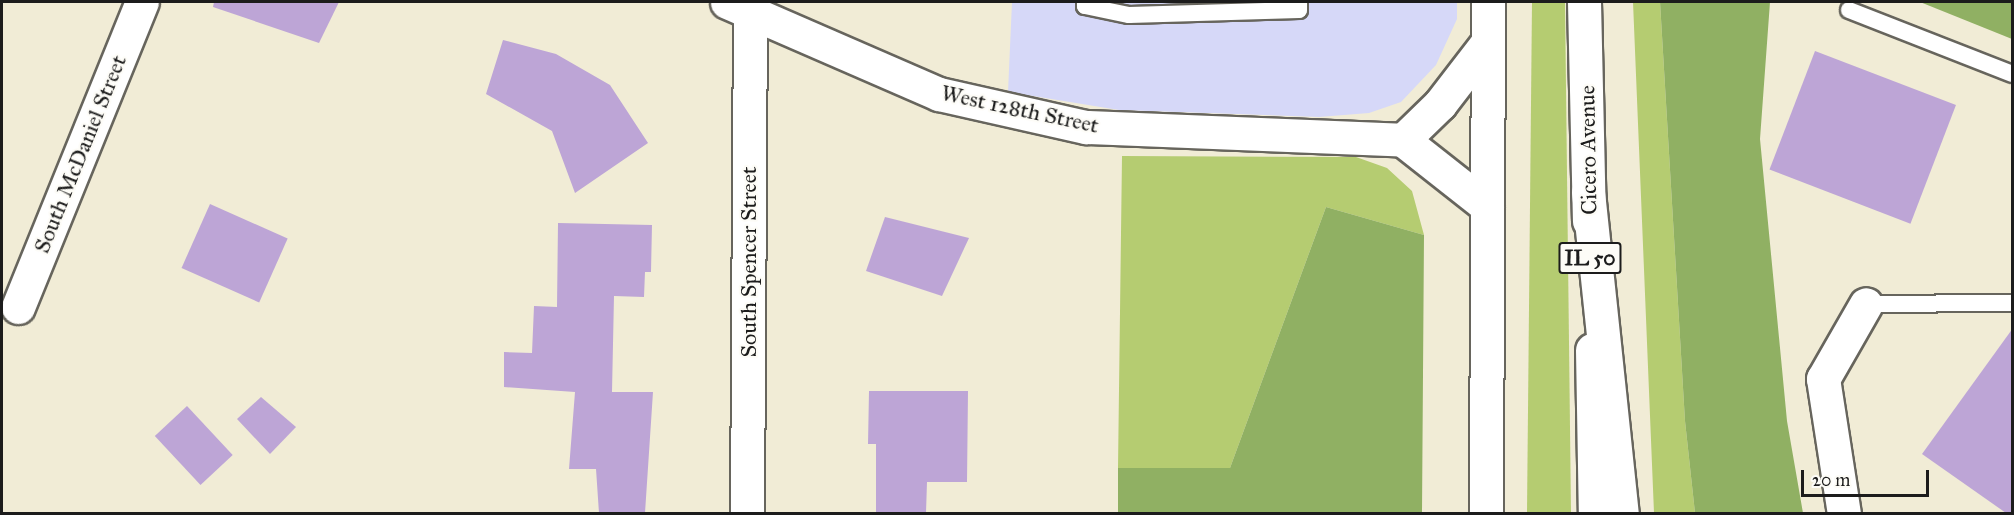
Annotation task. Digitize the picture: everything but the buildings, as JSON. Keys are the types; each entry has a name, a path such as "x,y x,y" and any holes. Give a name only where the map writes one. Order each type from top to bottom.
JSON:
{"main road":[{"name":"South McDaniel Street","path":"18,307 142,2"},
{"path":"1486,513 1488,2"},
{"name":"Cicero Avenue","path":"1584,2 1595,513"},
{"name":"West 128th Street","path":"739,6 939,94 1086,127 1402,140"},
{"name":"South Spencer Street","path":"739,6 747,513"},
{"path":"1487,43 1440,104 1402,140 1487,206"},
{"path":"1588,192 1622,513"},
{"path":"1844,513 1823,379 1866,304"}],"lane":[{"path":"1085,2 1085,6 1129,15 1299,10 1299,2"},
{"path":"1849,10 2013,74"},
{"path":"1866,304 2013,303"}],"shaded area":[{"path":"1012,2 1457,2 1457,19 1436,65 1401,102 1369,113 1319,117 1119,110 1008,92"}],"green space":[{"path":"1532,2 1565,2 1571,513 1527,513"},
{"path":"1633,2 1660,2 1685,421 1695,513 1654,513"},
{"path":"1660,2 1770,2 1760,139 1787,421 1803,513 1695,513 1685,421"},
{"path":"1920,2 2012,2 2012,39"},
{"path":"1122,156 1356,157 1387,168 1412,191 1424,235 1326,207 1230,468 1118,468"},
{"path":"1326,207 1424,235 1422,513 1118,513 1118,468 1230,468"}]}
